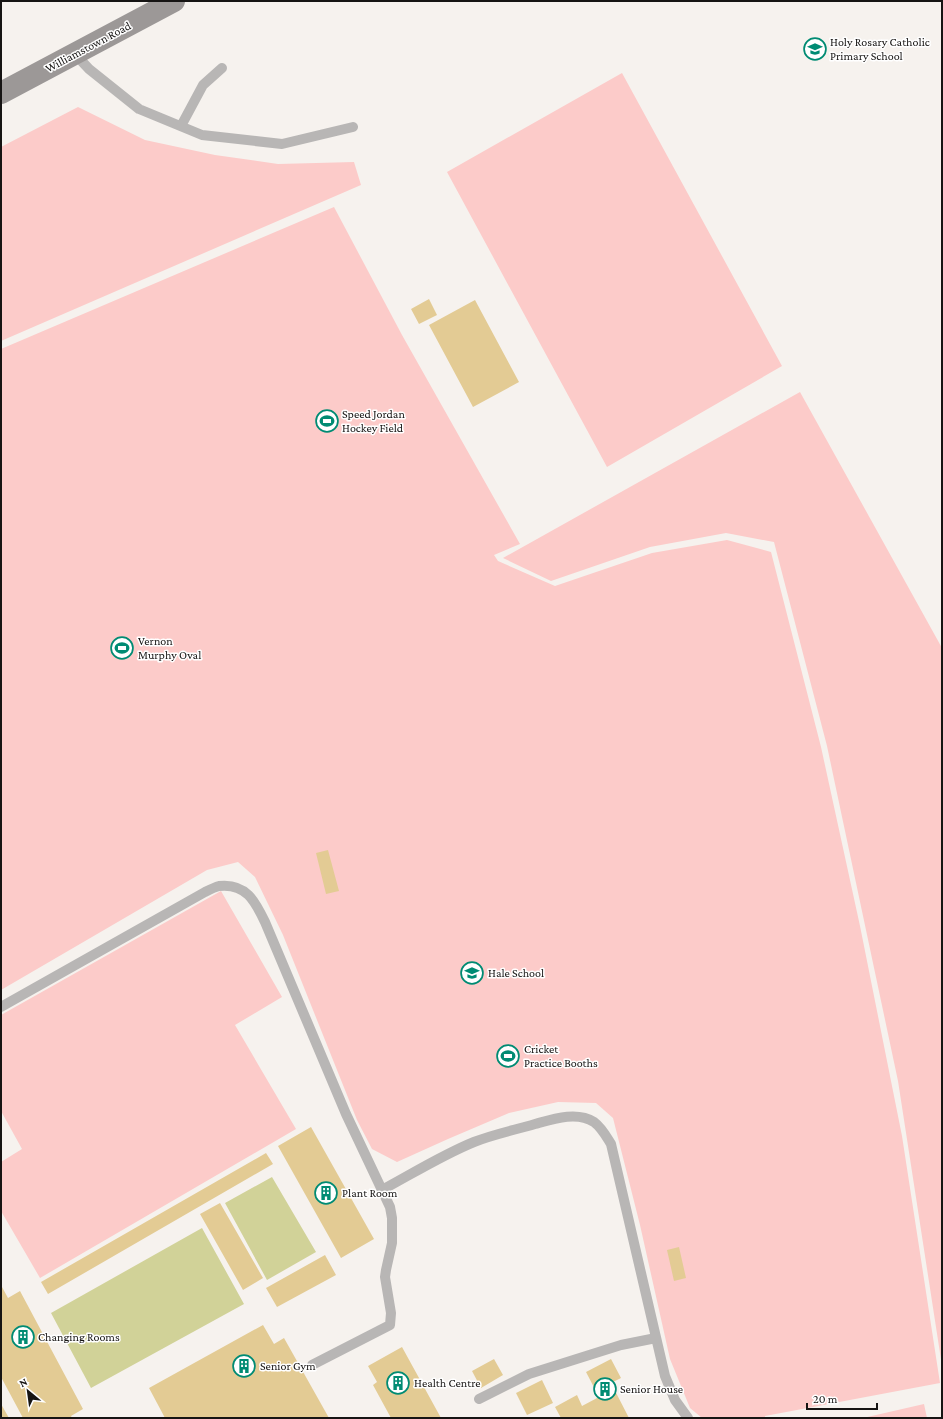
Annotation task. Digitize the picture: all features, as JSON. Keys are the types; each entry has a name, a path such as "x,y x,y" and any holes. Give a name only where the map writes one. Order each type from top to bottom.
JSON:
{"main road":[{"name":"Williamstown Road","path":"1,93 174,1"}],"lane":[{"path":"75,54 89,70 139,109 202,135 282,144 353,127"},
{"path":"181,126 202,86 222,68"},
{"path":"1,1007 204,892 219,886 235,887 247,892 257,905 265,922 346,1114 390,1207 392,1218 392,1243 385,1277 391,1313 390,1325 312,1365"},
{"path":"382,1190 458,1149 490,1136 559,1118 584,1118 594,1122 604,1132 611,1144 665,1376 675,1400 688,1418"},
{"path":"479,1399 530,1374 621,1345 656,1338"}],"shaded area":[{"path":"622,73 782,366 607,467 447,172"},
{"path":"78,107 145,140 215,155 278,164 354,162 361,185 1,341 1,147"},
{"path":"334,207 402,335 520,544 494,555 498,561 555,586 652,553 727,540 771,552 821,747 860,926 902,1136 940,1383 765,1416 765,1418 702,1418 690,1408 670,1359 640,1225 613,1118 596,1103 558,1102 509,1113 397,1162 372,1149 357,1120 283,935 255,877 238,862 207,870 1,990 1,349"},
{"path":"800,392 942,648 942,1366 898,1081 827,746 774,542 726,533 650,547 551,581 503,558"},
{"path":"221,891 282,997 235,1025 296,1129 40,1278 1,1211 1,1162 22,1149 1,1111 1,1015"},
{"path":"272,1177 316,1252 267,1280 225,1203"},
{"path":"202,1228 244,1304 91,1388 51,1313"},
{"path":"924,1404 927,1418 863,1418"}],"building":[{"path":"429,299 437,315 419,324 411,309"},
{"path":"475,300 519,382 473,407 429,325"},
{"path":"328,850 339,891 326,894 316,853"},
{"name":"Plant Room","path":"311,1127 374,1239 341,1258 278,1146"},
{"path":"266,1153 273,1164 48,1294 41,1282"},
{"path":"220,1203 263,1278 243,1290 200,1214"},
{"path":"679,1247 686,1278 674,1281 667,1250"},
{"path":"325,1255 336,1275 277,1307 266,1288"},
{"name":"Changing Rooms","path":"2,1287 8,1298 20,1291 83,1409 71,1416 72,1418 23,1418 1,1377"},
{"name":"Senior Gym","path":"263,1325 274,1344 284,1338 329,1418 165,1418 149,1388"},
{"name":"Health Centre","path":"402,1347 441,1418 391,1418 373,1385 377,1382 368,1366"},
{"path":"494,1359 503,1375 481,1388 472,1371"},
{"name":"Senior House","path":"611,1359 621,1378 611,1383 629,1418 561,1418 555,1407 577,1395 582,1406 599,1397 586,1372"},
{"path":"542,1380 553,1403 527,1415 516,1393"},
{"path":"1,1404 9,1418 1,1418"}],"place":[{"name":"Holy Rosary Catholic Primary School","path":"815,49"},
{"name":"Speed Jordan Hockey Field","path":"327,421"},
{"name":"Vernon Murphy Oval","path":"122,648"},
{"name":"Hale School","path":"472,973"},
{"name":"Cricket Practice Booths","path":"508,1056"},
{"name":"Plant Room","path":"326,1193"},
{"name":"Changing Rooms","path":"23,1337"},
{"name":"Senior Gym","path":"244,1366"},
{"name":"Health Centre","path":"398,1383"},
{"name":"Senior House","path":"605,1389"}]}
